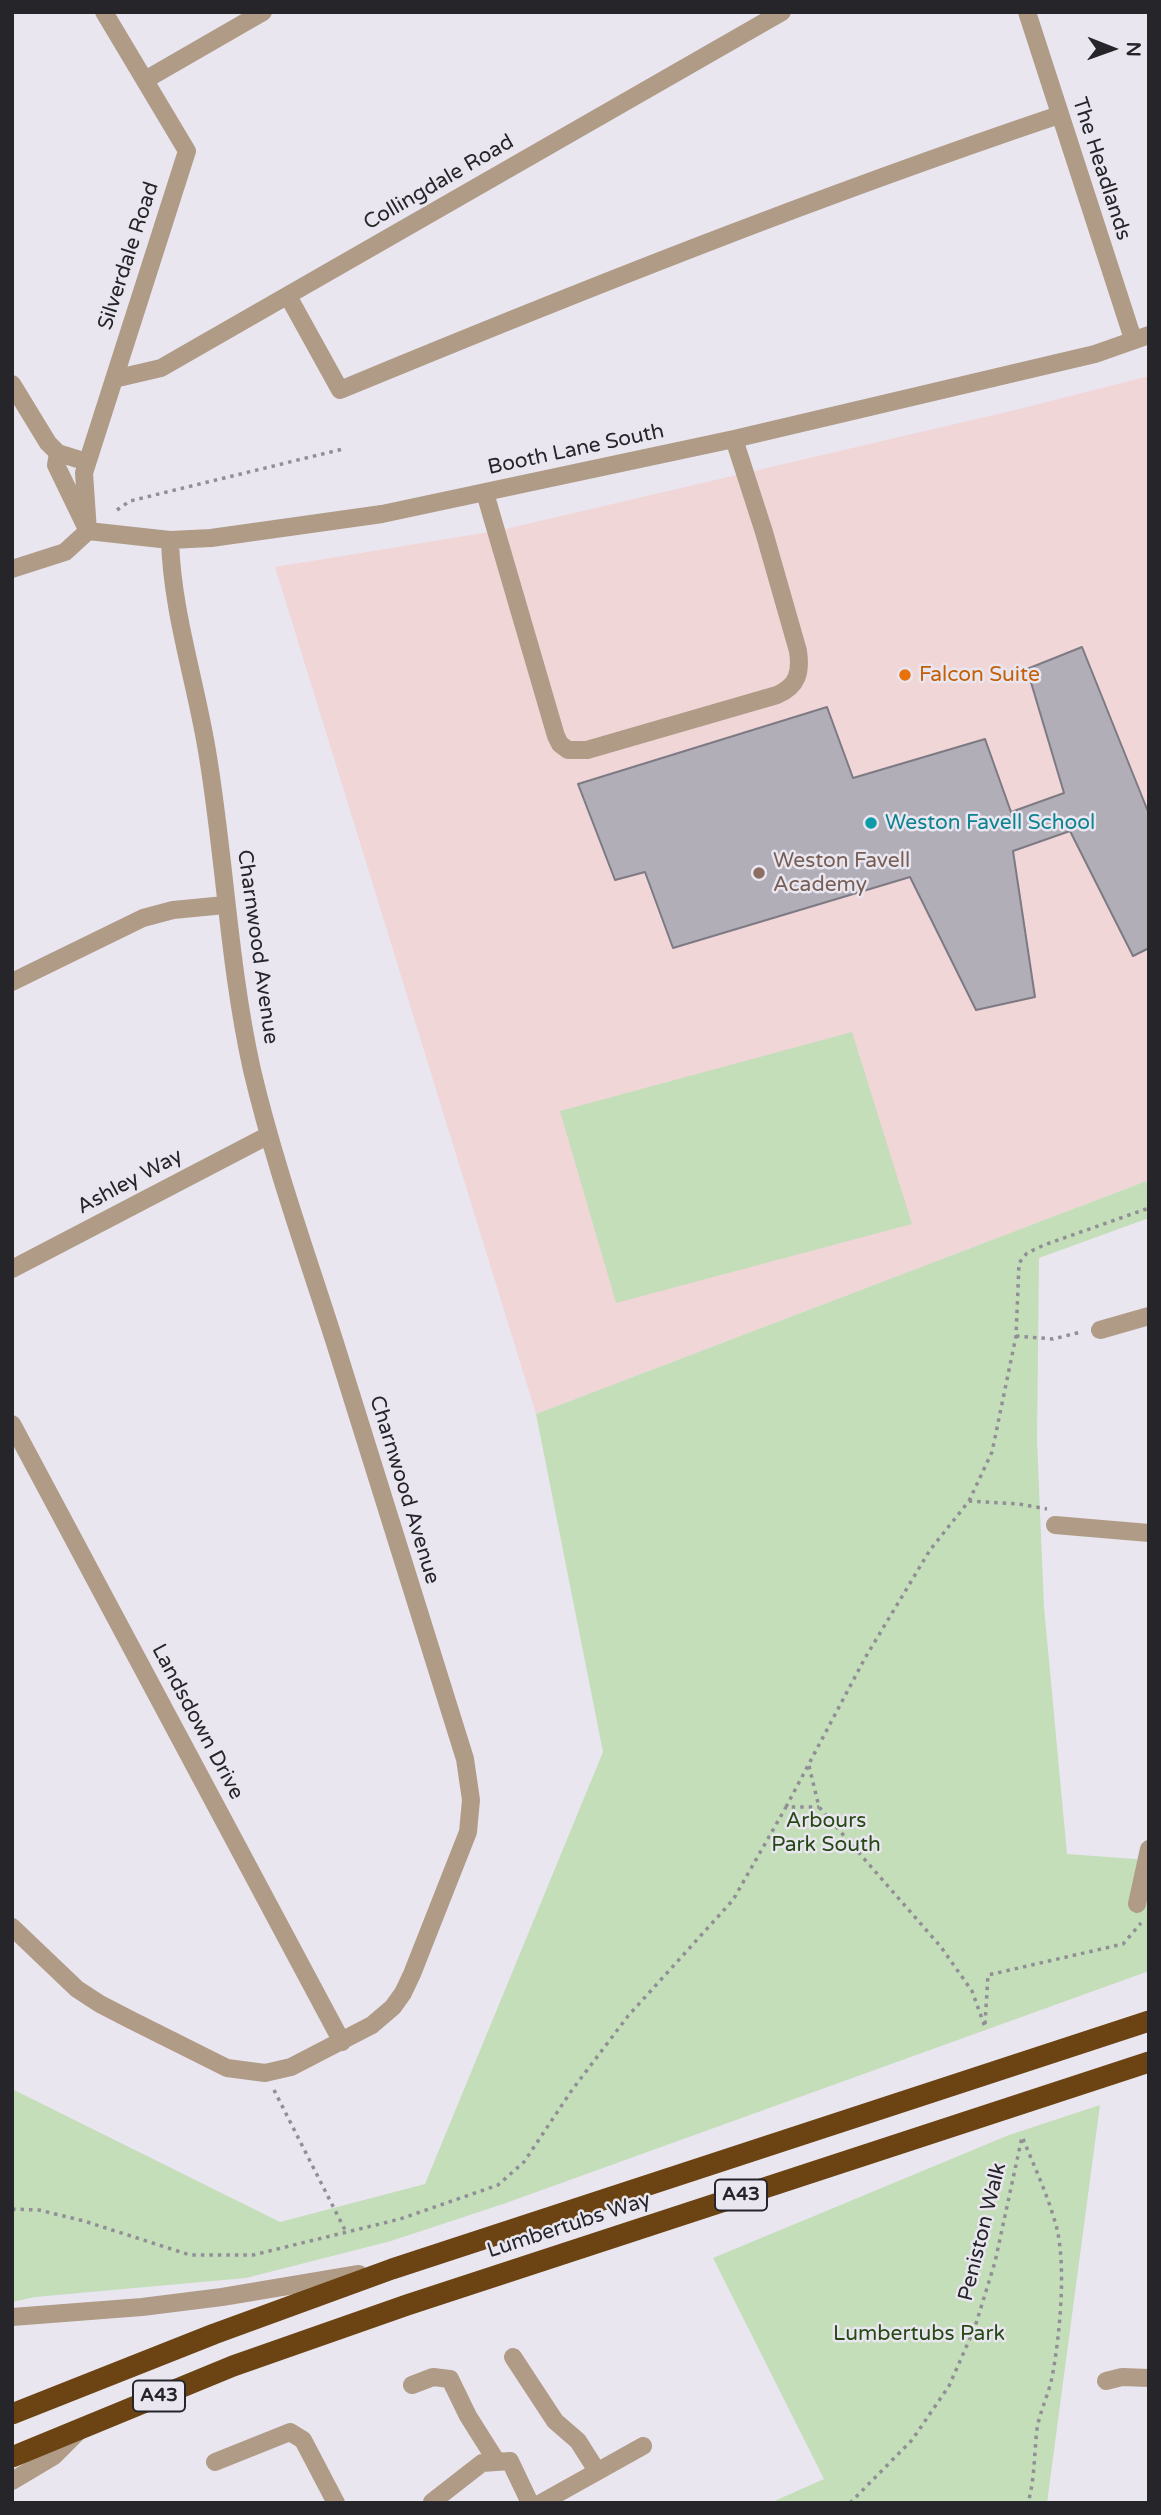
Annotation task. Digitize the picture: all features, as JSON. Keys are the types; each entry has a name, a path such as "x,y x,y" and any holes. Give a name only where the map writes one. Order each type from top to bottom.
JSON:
{"highway":[{"name":"Lumbertubs Way","path":"12,2414 214,2334 392,2269 1149,2021"},
{"name":"Lumbertubs Way","path":"12,2457 233,2366 407,2305 1149,2062"}],"street":[{"name":"Silverdale Road","path":"88,531 88,505 83,484 87,462 187,151 104,12"},
{"path":"145,80 263,12"},
{"name":"Collingdale Road","path":"114,379 161,368 782,12"},
{"name":"The Headlands","path":"1027,12 1059,115 1141,337"},
{"path":"288,296 340,390 543,306 894,172 1059,115"},
{"name":"Booth Lane South","path":"88,531 170,540 264,532 382,514 734,439 1095,354 1141,337"},
{"path":"12,384 38,428 58,453 87,462"},
{"path":"485,494 556,736 560,744 568,750 587,750 777,695 793,686 798,677 798,651 734,439"},
{"path":"12,569 65,552 88,531 56,465 58,453"},
{"name":"Charnwood Avenue","path":"12,1927 77,1989 100,2004 227,2068 265,2073 291,2067 342,2042 383,2017 402,1993 468,1832 471,1800 465,1759 269,1135 243,1026 225,905 218,824 208,755 176,602 170,540"},
{"path":"12,982 143,918 173,910 225,905"},
{"name":"Ashley Way","path":"12,1269 269,1135"},
{"path":"1101,1330 1149,1316"},
{"name":"Landsdown Drive","path":"12,1424 342,2042"},
{"path":"1055,1525 1149,1534"},
{"path":"1137,1904 1149,1849"},
{"path":"12,2317 208,2299 392,2269"},
{"path":"513,2357 555,2421 578,2441 597,2471"},
{"path":"412,2385 432,2376 450,2379 468,2416 497,2462"},
{"path":"1106,2381 1122,2377 1149,2378"},
{"path":"12,2481 54,2456 84,2426"},
{"path":"215,2462 289,2432 303,2440 336,2503"},
{"path":"541,2503 643,2445"},
{"path":"432,2502 482,2463 510,2461 530,2503"}],"path":[{"path":"117,510 130,501 343,449"},
{"path":"12,2209 39,2210 85,2221 190,2255 253,2255 400,2219 498,2185 524,2162 572,2090 628,2016 733,1899 786,1807 865,1658 930,1550 969,1500 992,1452 1016,1336 1019,1263 1027,1253 1149,1208"},
{"path":"1016,1336 1053,1339 1101,1330"},
{"path":"969,1500 1051,1509 1055,1525"},
{"path":"809,1765 819,1807 941,1947 972,1991 985,2027 988,1975 1123,1944 1142,1925 1137,1904"},
{"path":"786,1807 819,1807"},
{"path":"265,2073 346,2232"},
{"name":"Peniston Walk","path":"850,2503 912,2440 949,2386 975,2327 995,2262 1022,2137 1046,2193 1058,2231 1060,2268 1059,2335 1053,2376 1037,2427 1033,2487 1028,2503"}],"shaded area":[{"name":"Weston Favell Academy","path":"1149,376 1149,1180 536,1414 275,567 501,530"}],"green space":[{"path":"852,1032 912,1224 616,1303 560,1111"},
{"name":"Arbours Park South","path":"1149,1180 1149,1218 1039,1258 1037,1440 1044,1607 1067,1854 1149,1860 1149,1971 506,2203 391,2241 246,2278 35,2297 12,2302 12,2089 280,2222 425,2184 603,1752 536,1414"},
{"name":"Lumbertubs Park","path":"1100,2105 1047,2503 770,2503 824,2479 713,2258 1009,2135"}],"building":[{"name":"Weston Favell School","path":"1082,647 1149,814 1149,948 1133,956 1070,831 1013,851 1035,997 976,1010 910,877 673,948 645,872 615,880 578,784 827,707 853,778 985,739 1011,812 1064,793 1027,669"}],"place":[{"name":"Falcon Suite","path":"905,675"},
{"name":"Weston Favell School","path":"871,823"},
{"name":"Weston Favell Academy","path":"759,873"}]}
